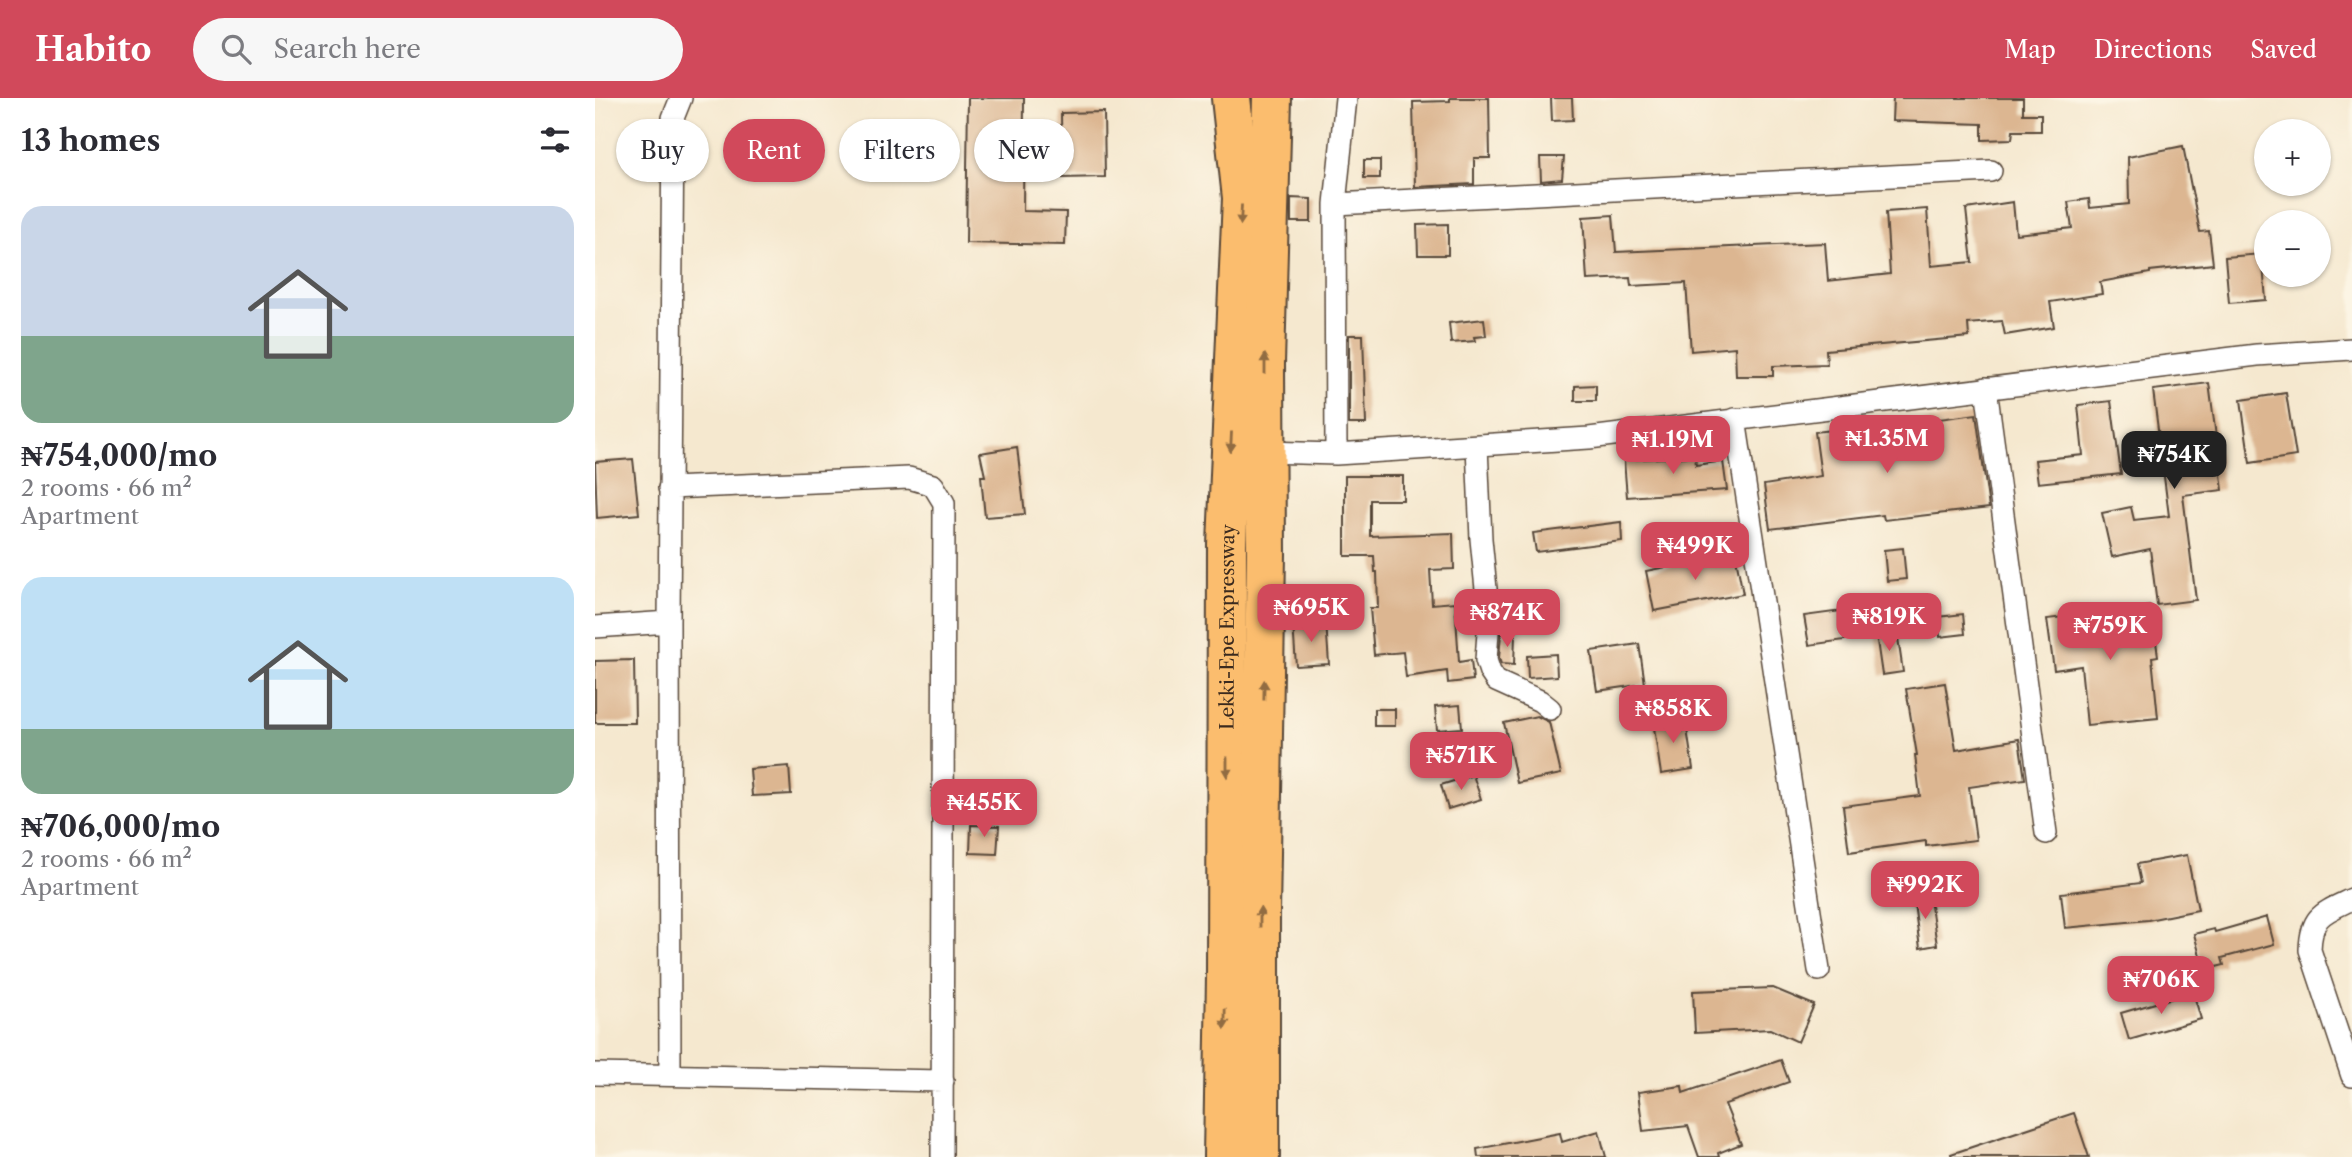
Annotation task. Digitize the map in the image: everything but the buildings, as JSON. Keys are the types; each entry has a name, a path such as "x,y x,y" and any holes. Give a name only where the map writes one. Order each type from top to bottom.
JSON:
{"highway":[{"name":"Lekki-Epe Expressway","path":"1231,98 1242,198 1227,544 1244,976 1260,1157"},
{"name":"Lekki-Epe Expressway","path":"1223,1157 1244,976 1260,914 1265,364 1272,98"}],"street":[{"path":"660,98 673,118"},
{"path":"670,1074 669,488 673,118 681,98"},
{"path":"1336,454 1335,204 1346,98"},
{"path":"1335,204 1991,171"},
{"path":"1265,452 1336,454 1589,438 2257,355 2352,349"},
{"path":"1986,388 2046,833"},
{"path":"1735,419 1819,970"},
{"path":"1477,446 1489,619 1486,660 1496,681 1540,701 1550,709"},
{"path":"669,488 909,478 933,485 944,503 942,1157"},
{"path":"595,627 669,622"},
{"path":"2352,899 2321,914 2311,930 2309,950 2352,1076"},
{"path":"595,1074 943,1081"}]}
